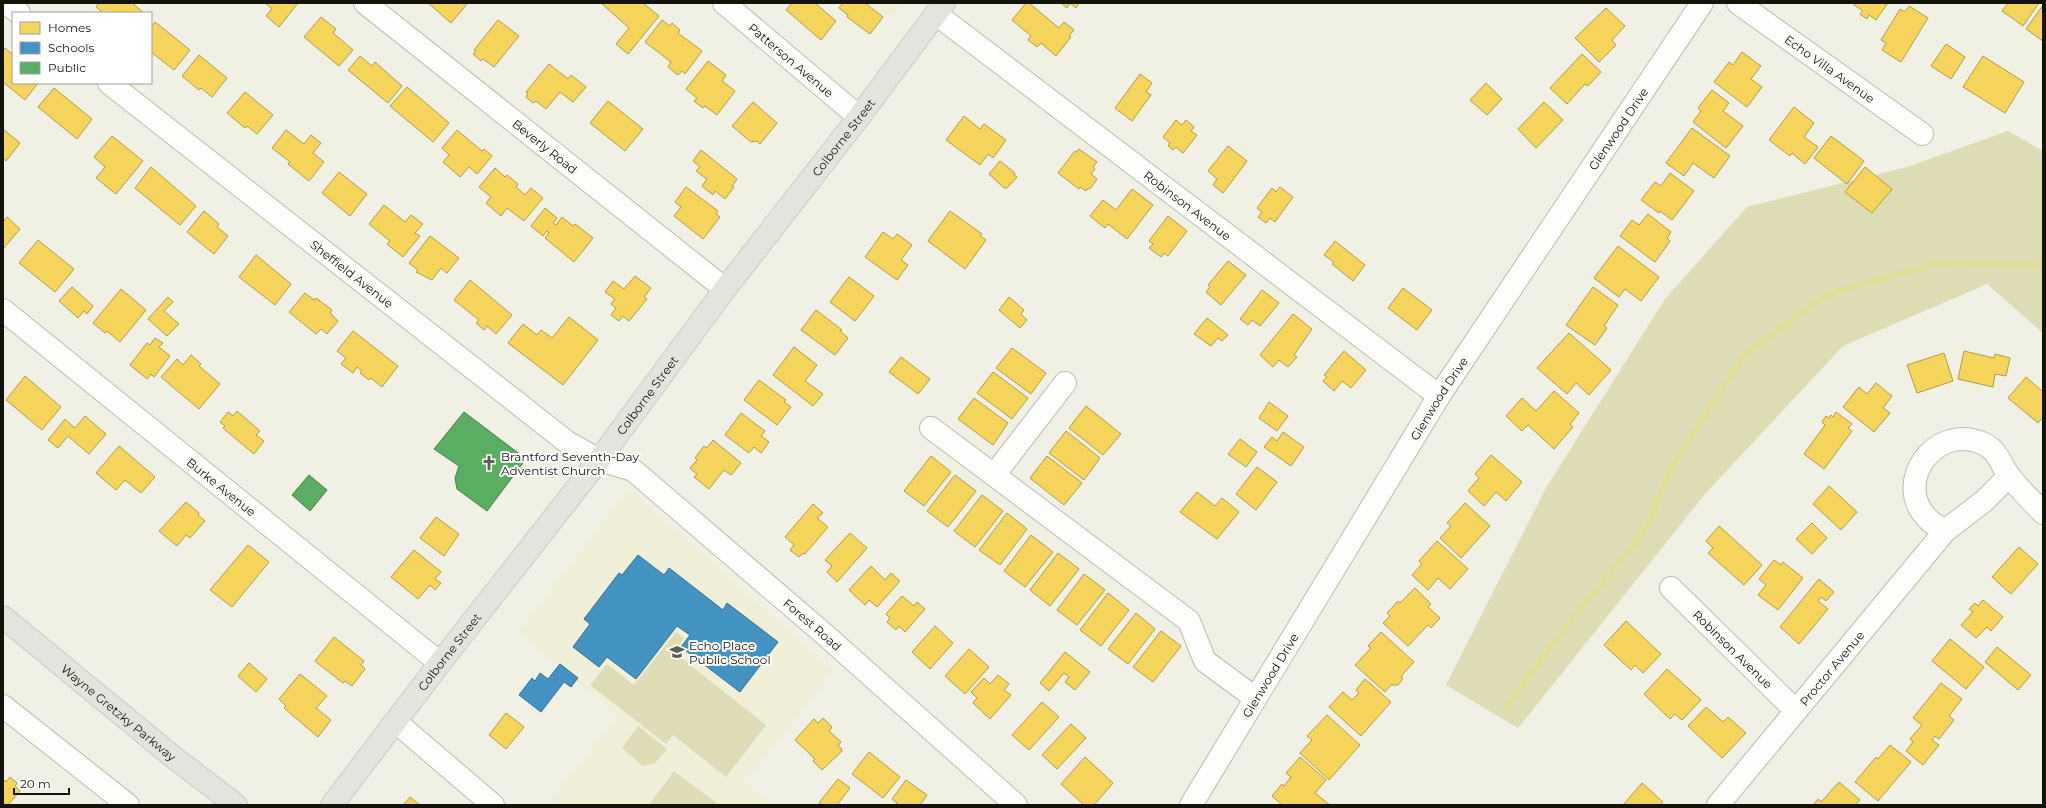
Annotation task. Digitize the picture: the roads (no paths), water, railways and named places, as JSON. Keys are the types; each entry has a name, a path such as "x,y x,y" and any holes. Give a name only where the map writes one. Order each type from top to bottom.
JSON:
{"main road":[{"name":"Colborne Street","path":"332,805 598,460 725,289 859,117 940,9"},
{"name":"Wayne Gretzky Parkway","path":"3,616 172,756 236,805"}],"street":[{"path":"6,3 18,12"},
{"name":"Beverly Road","path":"365,3 725,289"},
{"name":"Patterson Avenue","path":"724,3 859,117"},
{"name":"Glenwood Drive","path":"1191,805 1439,396 1702,3"},
{"name":"Echo Villa Avenue","path":"1738,3 1922,134"},
{"name":"Robinson Avenue","path":"940,9 1439,396"},
{"name":"Sheffield Avenue","path":"110,84 567,442 598,460"},
{"name":"Burke Avenue","path":"3,310 440,663"},
{"path":"994,475 1065,383"},
{"path":"931,428 1189,621 1205,660 1255,698"},
{"path":"1945,531 1927,519 1916,500 1915,478 1923,458 1940,444 1961,439 1982,443 1999,456 2009,476 2043,513"},
{"name":"Forest Road","path":"598,460 634,470 823,633 1016,805"},
{"name":"Proctor Avenue","path":"1718,805 1795,710 1945,531 1984,501 2009,476"},
{"name":"Robinson Avenue","path":"1671,588 1795,710"},
{"path":"3,706 128,805"},
{"path":"396,722 493,805"}],"waterway":[{"path":"1505,710 1556,639 1646,530 1667,478 1682,451 1746,354 1819,300 1845,289 1935,264 1961,263 2043,266"}],"place":[{"name":"Brantford Seventh-Day Adventist Church","path":"489,463"},
{"name":"Echo Place Public School","path":"677,652"}]}
